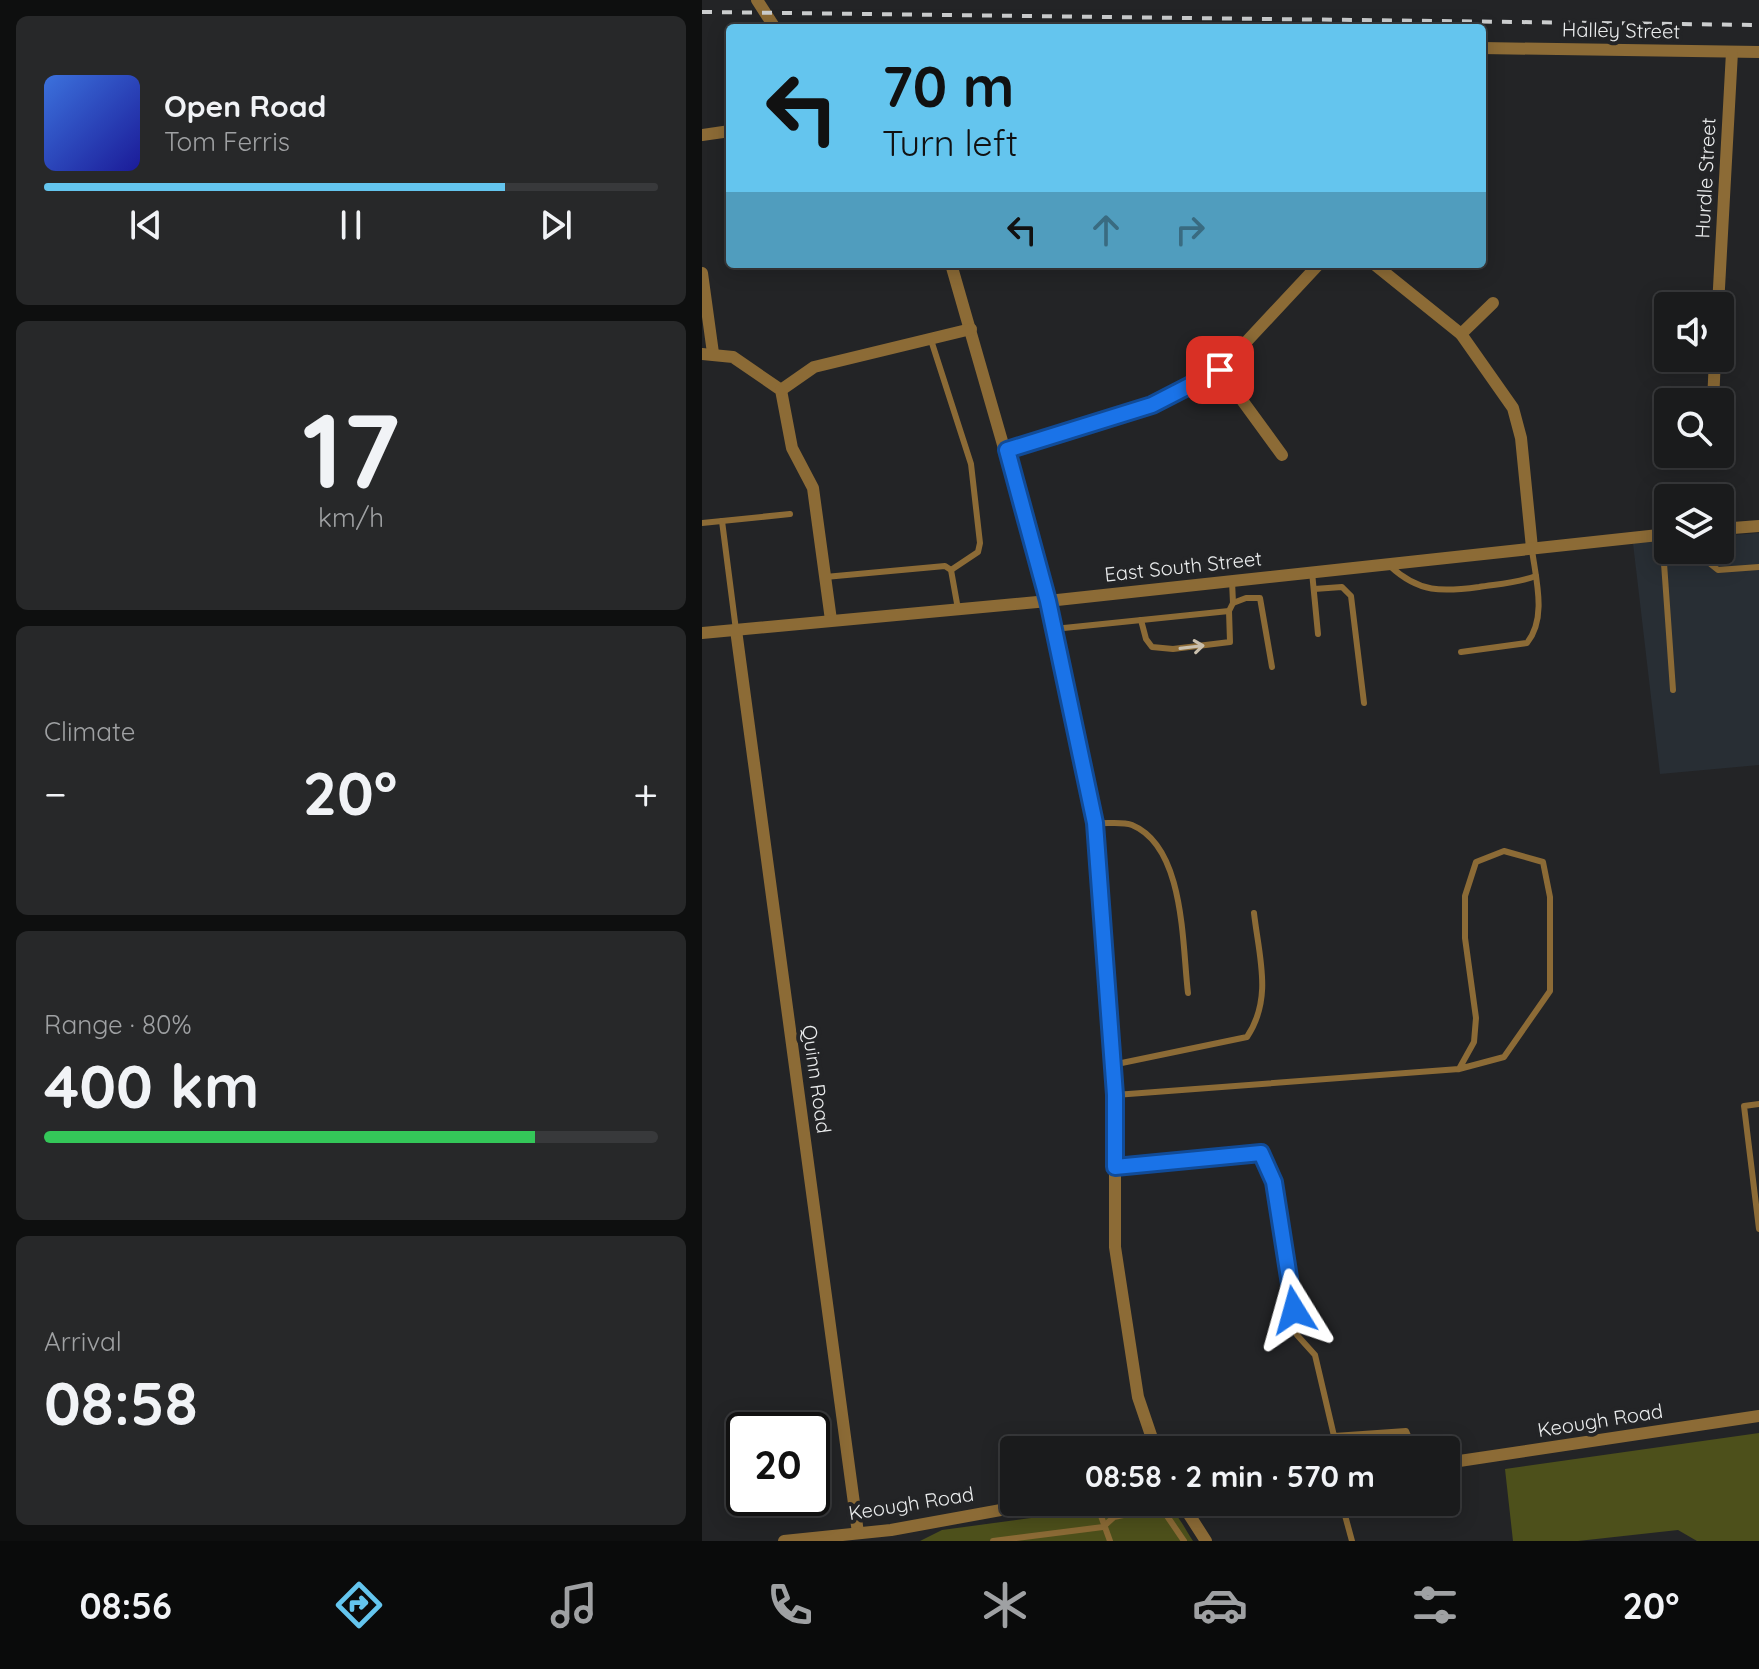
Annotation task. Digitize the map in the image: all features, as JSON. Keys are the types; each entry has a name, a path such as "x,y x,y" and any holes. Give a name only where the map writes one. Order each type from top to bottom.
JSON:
{"street":[{"path":"757,0 772,24"},
{"name":"Halley Street","path":"1486,48 1759,52"},
{"name":"Hurdle Street","path":"1719,292 1732,52"},
{"path":"702,135 726,132"},
{"path":"952,268 1048,601 1095,823 1115,1095 1115,1247 1138,1397 1151,1436"},
{"path":"1007,450 1152,405 1220,370 1315,268"},
{"path":"1379,268 1461,334 1513,408 1521,438 1532,548"},
{"path":"702,273 707,353 733,357 781,390 792,448 813,488 831,620"},
{"path":"1461,334 1493,303"},
{"path":"781,390 814,367 971,329"},
{"path":"1220,370 1282,455"},
{"path":"1734,528 1759,526"},
{"name":"East South Street","path":"702,633 1048,601 1654,535"},
{"name":"Quinn Road","path":"736,630 858,1533"},
{"name":"Keough Road","path":"1460,1461 1759,1416"},
{"name":"Keough Road","path":"784,1541 858,1533 891,1536 1000,1512"},
{"path":"1190,1516 1206,1541"}],"lane":[{"path":"931,339 971,464 980,543 978,552 951,570"},
{"path":"702,523 790,514"},
{"path":"722,521 736,630"},
{"path":"1461,652 1527,643 1537,631 1532,548"},
{"path":"1388,564 1420,588 1446,592 1514,583 1536,576"},
{"path":"1667,564 1673,690"},
{"path":"1710,564 1718,570 1759,567"},
{"path":"825,577 945,566 951,570 958,609"},
{"path":"1312,572 1318,634"},
{"path":"1141,620 1146,639 1152,647 1173,649 1230,642 1232,581"},
{"path":"1314,589 1342,587 1351,596 1364,703"},
{"path":"1233,603 1246,598 1260,598 1272,667"},
{"path":"1054,629 1229,611"},
{"path":"1095,823 1130,824 1153,839 1168,861 1175,884 1188,993"},
{"path":"1115,1095 1459,1069 1504,1057 1550,991 1550,897 1543,862 1504,851 1476,862 1465,896 1465,938 1476,1018 1474,1042 1459,1069"},
{"path":"1112,1065 1247,1037 1260,1017 1263,988 1254,913"},
{"path":"1759,1104 1744,1106 1759,1229"},
{"path":"1115,1167 1261,1153 1274,1182 1297,1335 1315,1355 1334,1436 1406,1431 1408,1436"},
{"path":"993,1541 1103,1527 1114,1517 1156,1508 1167,1516 1184,1541"},
{"path":"1100,1516 1110,1541"},
{"path":"1345,1516 1352,1541"},
{"path":"1103,1527 1104,1541"}],"shaded area":[{"path":"1759,533 1759,765 1660,774 1633,543 1654,541 1654,564 1734,564 1734,535"}],"green space":[{"path":"1759,1433 1759,1541 1697,1541 1678,1530 1578,1541 1513,1541 1505,1469"},
{"path":"1046,1516 1176,1516 1193,1541 920,1541 942,1530"}],"railway":[{"path":"702,12 1759,25"}],"route":[{"path":"1220,370 1152,405 1007,450 1048,601 1095,823 1115,1095 1115,1167 1261,1153 1274,1182 1294,1310"}]}
